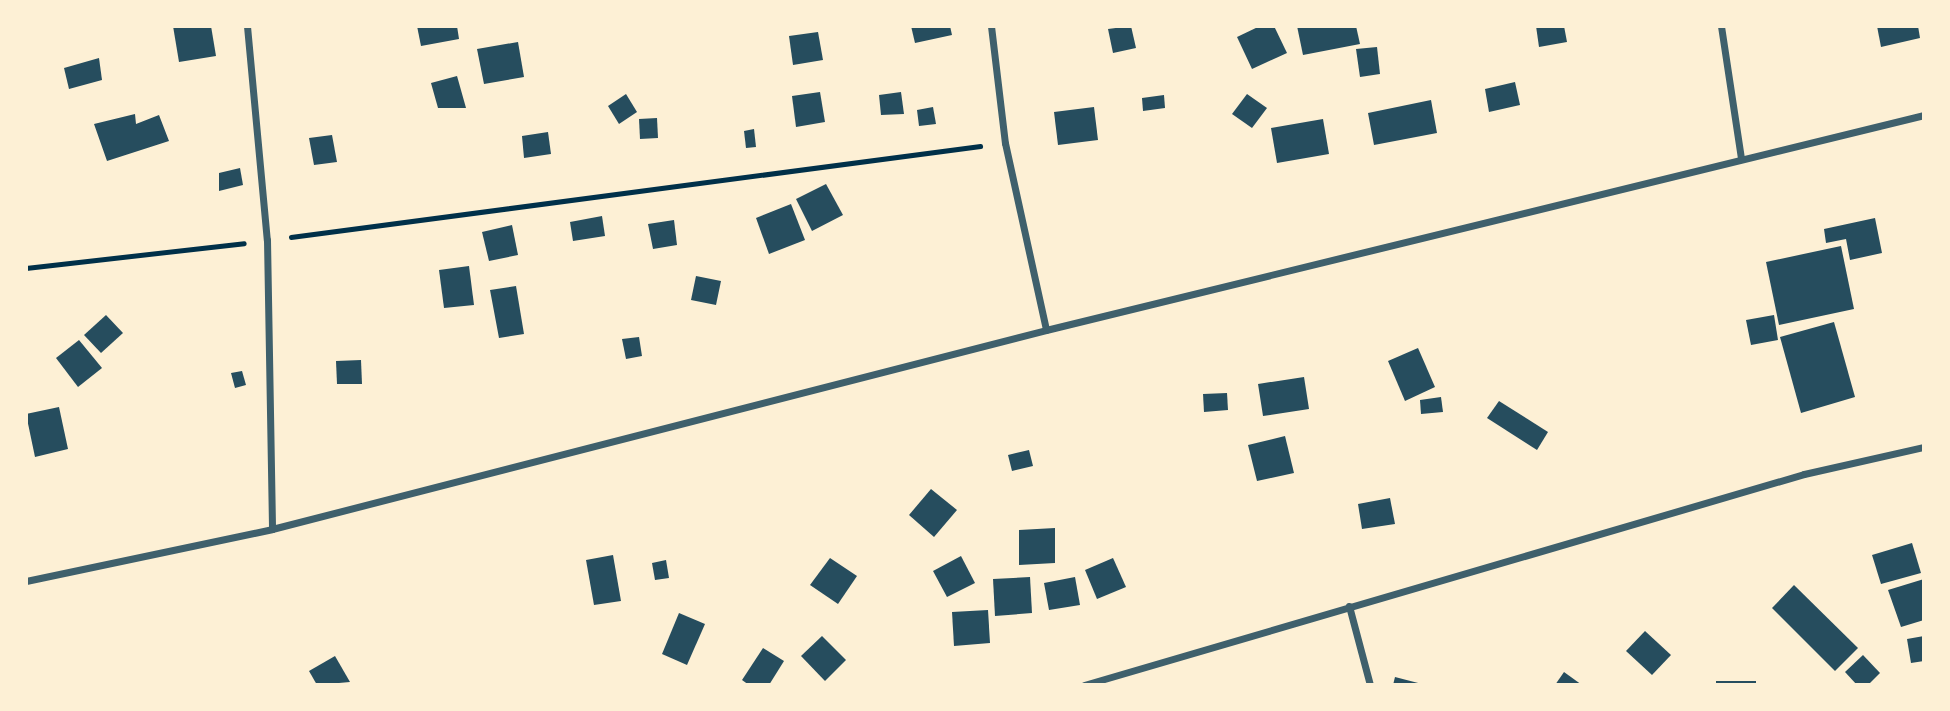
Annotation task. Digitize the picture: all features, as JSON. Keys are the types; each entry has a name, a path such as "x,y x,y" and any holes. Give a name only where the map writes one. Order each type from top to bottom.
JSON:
{"street":[{"path":"247,26 268,240 272,529"},
{"path":"992,26 1005,143 1046,330"},
{"path":"1721,26 1741,159"},
{"path":"26,582 272,529 1046,330 1924,115"},
{"path":"1084,685 1804,474 1924,447"},
{"path":"1349,606 1370,685"}],"path":[{"path":"26,268 268,240 1005,143"}],"building":[{"path":"173,26 211,26 216,56 179,62"},
{"path":"417,26 457,26 459,39 421,46"},
{"path":"911,26 950,26 952,35 915,43"},
{"path":"1131,26 1136,48 1113,53 1108,29"},
{"path":"1260,26 1274,26 1287,53 1252,69 1237,37"},
{"path":"1297,26 1356,26 1360,44 1303,55"},
{"path":"1536,26 1564,26 1567,42 1539,47"},
{"path":"1877,26 1918,26 1920,38 1881,47"},
{"path":"818,32 823,60 793,65 789,36"},
{"path":"518,42 524,77 484,84 477,49"},
{"path":"1377,47 1380,74 1360,77 1356,49"},
{"path":"99,58 102,80 69,89 64,68"},
{"path":"457,76 466,108 438,108 431,83"},
{"path":"1515,82 1520,105 1489,112 1485,89"},
{"path":"820,92 825,122 796,127 792,96"},
{"path":"901,92 904,114 881,115 879,95"},
{"path":"626,94 637,112 619,124 608,106"},
{"path":"1247,94 1267,108 1252,128 1232,114"},
{"path":"1164,95 1165,108 1143,111 1142,98"},
{"path":"1431,100 1437,133 1374,145 1368,113"},
{"path":"933,107 936,124 919,126 917,110"},
{"path":"1094,107 1098,140 1058,145 1054,112"},
{"path":"135,114 136,124 159,115 169,141 107,161 94,124"},
{"path":"657,118 658,138 640,139 639,119"},
{"path":"1323,119 1329,154 1277,163 1271,128"},
{"path":"754,129 756,147 746,148 744,131"},
{"path":"548,132 551,154 524,158 522,136"},
{"path":"332,135 337,162 314,165 309,138"},
{"path":"240,168 243,185 219,191 219,173"},
{"path":"826,184 843,215 812,231 796,199"},
{"path":"791,204 805,240 769,254 756,218"},
{"path":"602,216 605,236 573,241 570,222"},
{"path":"1875,218 1882,253 1850,260 1846,239 1826,243 1824,229"},
{"path":"674,220 677,245 653,249 648,224"},
{"path":"512,225 518,255 489,261 482,232"},
{"path":"1841,246 1854,309 1779,325 1766,262"},
{"path":"469,266 474,305 444,308 439,270"},
{"path":"696,276 721,281 716,305 691,300"},
{"path":"516,286 524,334 499,338 490,290"},
{"path":"106,315 123,333 101,353 84,335"},
{"path":"1774,315 1778,340 1751,345 1746,320"},
{"path":"1834,322 1855,397 1801,413 1780,337"},
{"path":"639,337 642,356 626,359 622,339"},
{"path":"79,340 102,368 78,387 56,358"},
{"path":"1418,348 1435,387 1405,401 1388,361"},
{"path":"361,360 362,384 337,384 336,361"},
{"path":"242,371 246,385 235,388 231,373"},
{"path":"1304,377 1309,409 1263,416 1258,384"},
{"path":"1227,393 1228,410 1204,412 1203,394"},
{"path":"1441,397 1443,412 1421,414 1420,400"},
{"path":"1499,401 1548,432 1537,450 1487,418"},
{"path":"59,407 68,449 35,457 26,414"},
{"path":"1285,436 1294,473 1257,481 1248,445"},
{"path":"1029,450 1033,466 1012,471 1008,455"},
{"path":"931,489 957,510 934,537 909,515"},
{"path":"1390,498 1395,524 1362,529 1358,504"},
{"path":"1055,528 1055,563 1019,565 1019,530"},
{"path":"1912,543 1921,573 1881,584 1872,555"},
{"path":"613,555 621,601 594,605 586,560"},
{"path":"961,556 975,583 947,597 933,571"},
{"path":"830,558 857,576 838,604 810,585"},
{"path":"1113,558 1126,587 1097,599 1085,570"},
{"path":"666,560 669,578 655,580 652,563"},
{"path":"1030,577 1032,613 995,616 993,579"},
{"path":"1075,577 1080,605 1049,610 1044,583"},
{"path":"1924,579 1924,620 1901,627 1888,590"},
{"path":"1794,585 1858,648 1835,671 1772,608"},
{"path":"988,610 990,643 954,646 952,612"},
{"path":"679,613 705,624 687,665 662,654"},
{"path":"1645,631 1671,655 1652,675 1626,651"},
{"path":"822,636 846,660 825,681 801,656"},
{"path":"1924,636 1924,661 1911,663 1907,639"},
{"path":"763,648 784,661 769,685 749,685 742,680"},
{"path":"1863,655 1880,673 1868,685 1857,685 1845,672"},
{"path":"335,656 350,682 317,685 309,671"},
{"path":"1564,672 1582,685 1555,685"},
{"path":"1395,677 1422,684 1422,685 1393,685"},
{"path":"1716,681 1756,681 1756,685 1716,685"}]}
